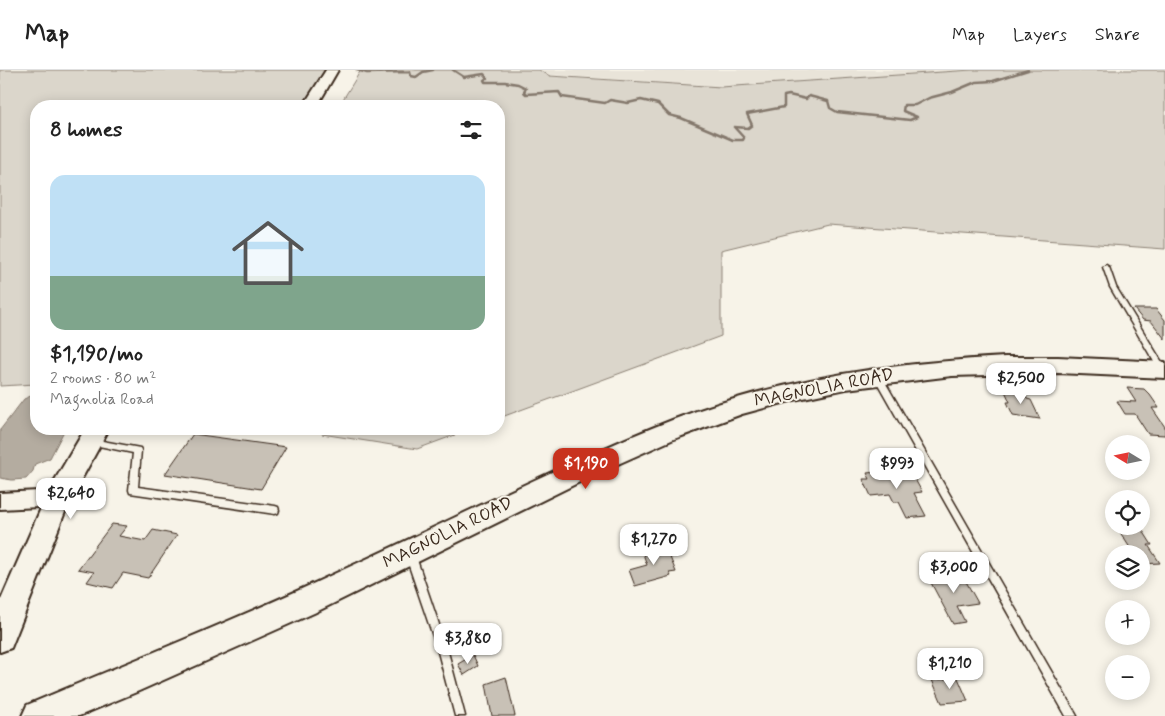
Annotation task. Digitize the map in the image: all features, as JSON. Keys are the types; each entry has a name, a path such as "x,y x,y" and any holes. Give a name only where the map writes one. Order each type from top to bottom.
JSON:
{"main road":[{"path":"314,100 332,70"},
{"name":"MAGNOLIA ROAD","path":"38,716 325,594 508,503 636,445 741,405 808,389 878,376 936,369 998,364 1068,364 1164,370"},
{"path":"0,637 58,498 93,435"}],"street":[{"path":"0,501 58,498"}],"lane":[{"path":"1106,267 1113,287 1164,370"},
{"path":"878,376 1072,716"},
{"path":"93,435 137,450 133,490 275,510"},
{"path":"409,552 442,648 460,716"}],"shaded area":[{"path":"0,70 328,70 309,100 30,100 30,384 0,386"},
{"path":"361,70 539,70 550,76 721,87 972,70 1165,70 1165,249 828,224 721,250 721,336 505,416 505,100 343,100"},
{"path":"539,70 972,70 721,87 550,75"},
{"path":"30,396 30,435 62,435 50,458 35,464 33,471 26,479 12,480 0,478 0,430 24,399"},
{"path":"328,435 455,435 417,449"}],"building":[{"path":"1134,309 1156,309 1165,320 1165,339 1151,321 1143,320"},
{"path":"1127,388 1144,389 1150,395 1159,408 1152,408 1165,427 1165,435 1148,434 1135,414 1125,414 1117,401 1136,402"},
{"path":"1005,391 1024,392 1027,399 1031,400 1040,419 1013,415 1007,402 1010,402"},
{"path":"192,435 286,447 261,489 165,474"},
{"path":"895,470 897,475 912,474 922,492 914,493 926,516 907,518 899,502 894,502 890,494 871,496 863,479 870,479 867,473"},
{"path":"112,524 127,526 119,536 145,541 153,530 177,535 148,578 123,573 113,588 87,582 94,572 78,569"},
{"path":"1122,535 1146,535 1152,545 1148,545 1128,545"},
{"path":"665,545 676,572 669,573 671,576 635,586 629,570 647,565 642,551"},
{"path":"1150,548 1160,563 1150,564"},
{"path":"959,569 978,603 957,606 965,622 953,624 929,579 945,577 943,572"},
{"path":"473,655 478,666 464,675 458,664"},
{"path":"506,677 515,716 492,716 486,684"},
{"path":"958,678 968,701 942,703 932,680"}],"waterway":[{"path":"357,70 367,73 410,72 411,76 416,77 423,72 433,70"},
{"path":"453,70 464,77 484,74 487,78 484,80 485,82 518,84 526,88 524,92 526,94 559,92 562,97 605,103 610,100 628,103 641,100 658,104 669,115 681,118 733,140 743,140 744,138 734,127 748,128 752,125 747,114 784,107 784,96 789,95 806,99 809,96 828,101 830,108 837,112 910,120 917,117 903,111 904,105 915,105 929,98 952,92 976,82 993,81 1028,70"}]}
